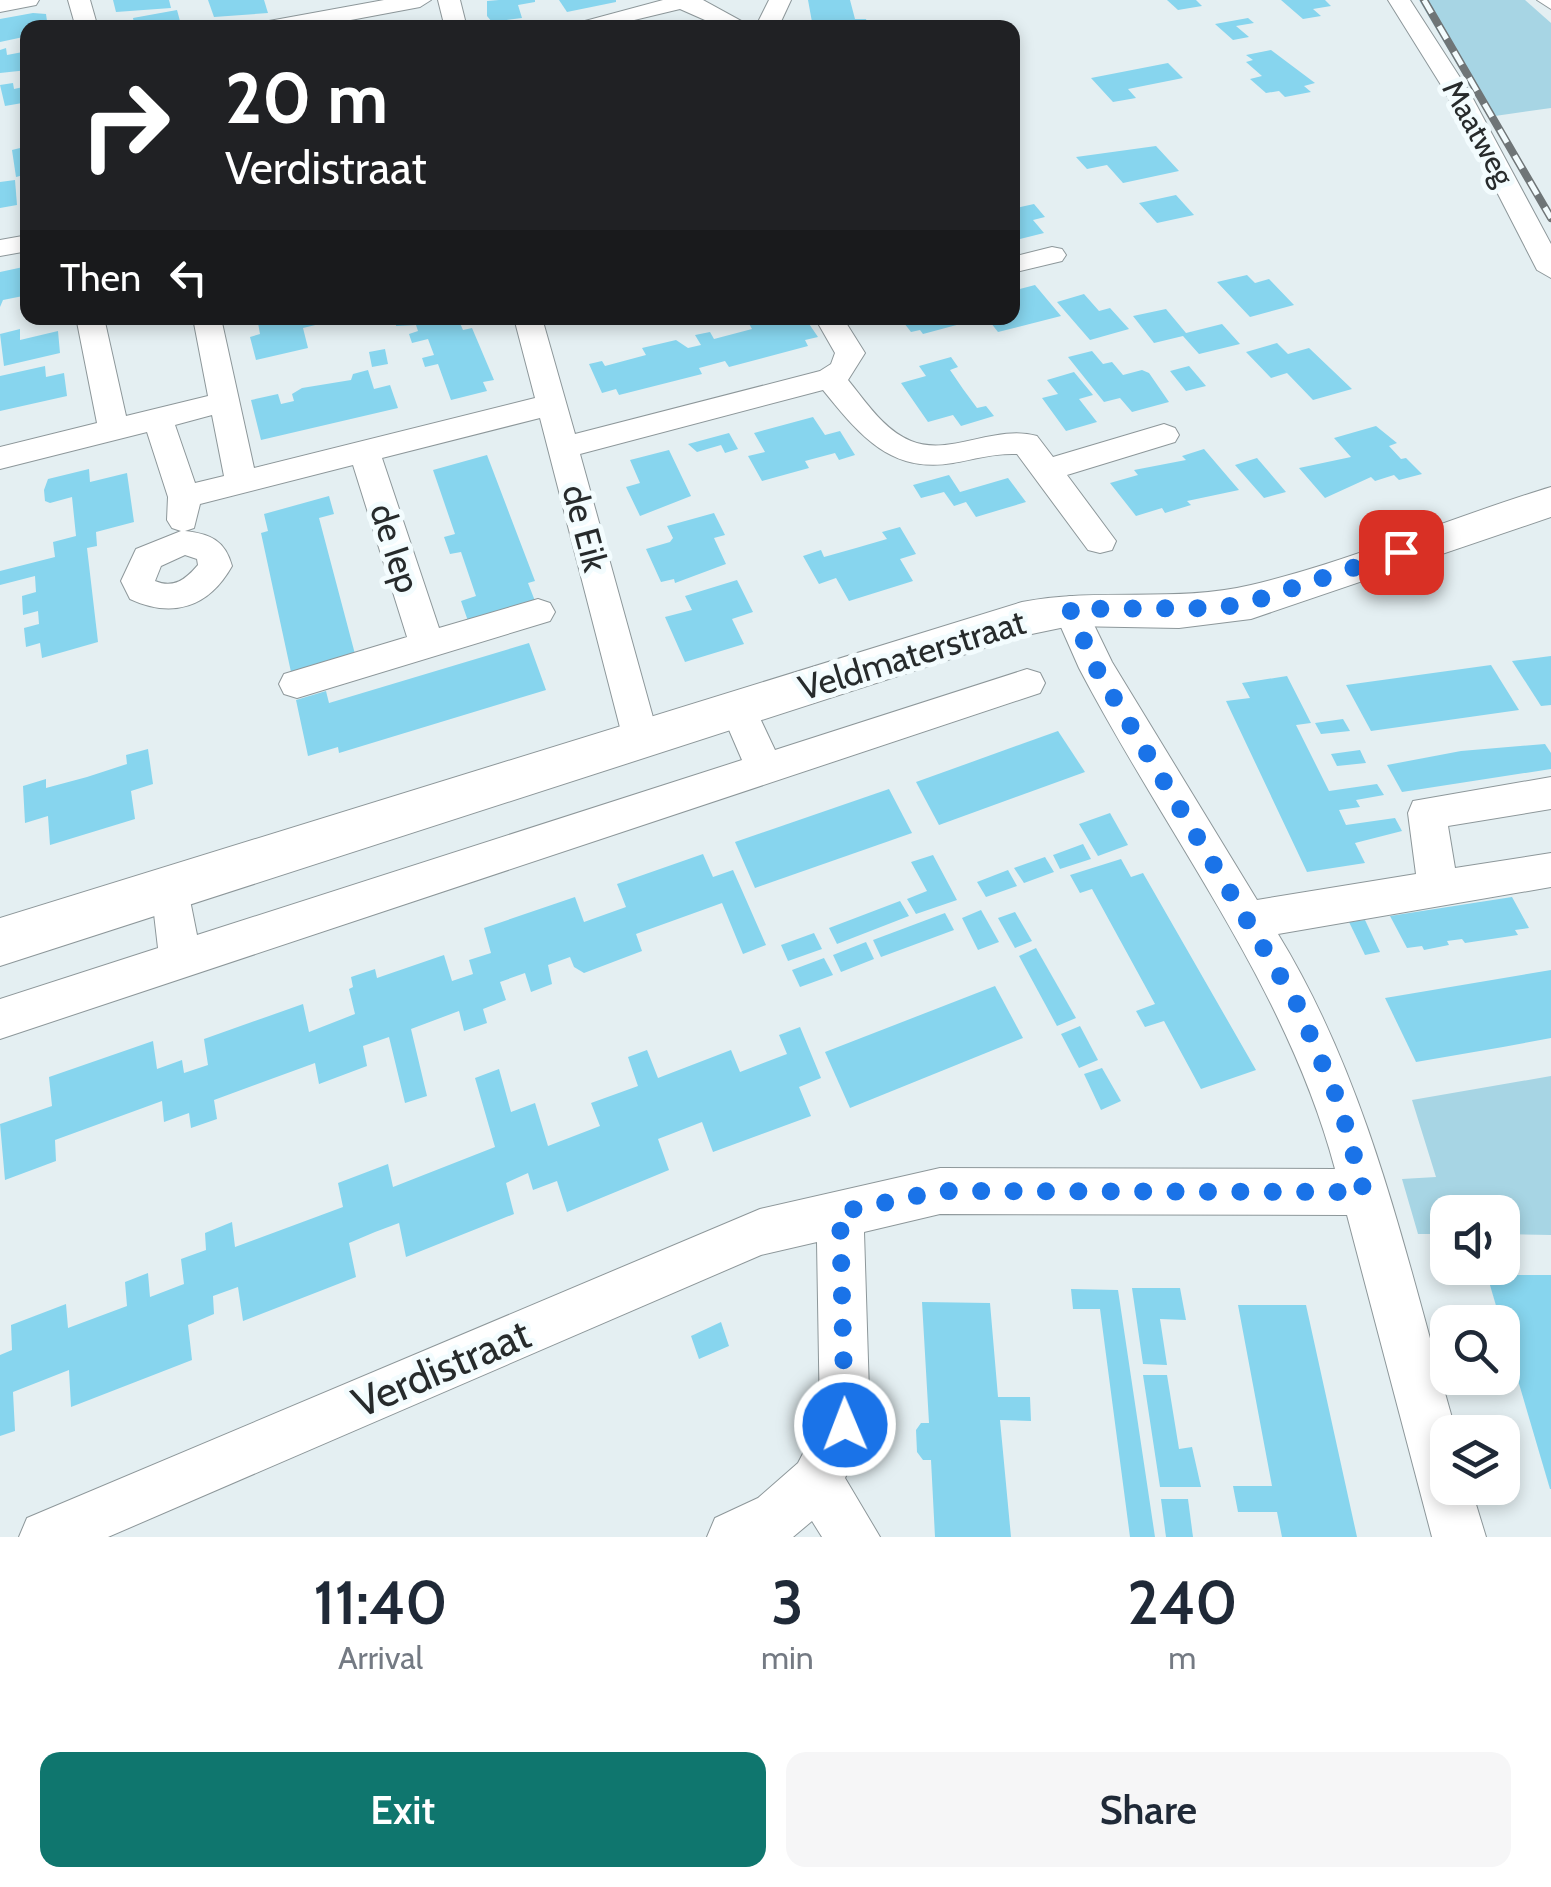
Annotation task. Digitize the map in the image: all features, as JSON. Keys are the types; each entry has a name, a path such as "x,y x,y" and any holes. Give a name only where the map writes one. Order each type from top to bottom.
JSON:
{"street":[{"path":"0,5 28,0"},
{"path":"312,20 420,0"},
{"name":"Maatweg","path":"1399,0 1458,93 1551,270"},
{"path":"605,20 688,1 727,20"},
{"path":"1020,263 1052,255"},
{"path":"92,325 114,430"},
{"path":"208,325 241,482"},
{"name":"de Eik","path":"530,325 640,739"},
{"path":"564,448 830,378 843,370 850,353 833,325"},
{"path":"830,378 884,442 907,455 927,459 1004,440 1026,444 1100,541"},
{"path":"0,458 224,402"},
{"path":"184,496 549,405"},
{"path":"158,419 184,496 182,543"},
{"path":"1048,470 1164,435"},
{"name":"de Iep","path":"364,452 427,645"},
{"name":"Veldmaterstraat","path":"0,942 1022,619 1070,609 1180,611 1251,602 1551,502"},
{"path":"1070,609 1096,668 1297,1004 1340,1105 1458,1537"},
{"path":"297,684 538,612"},
{"name":"Veldmaterstraat","path":"0,1019 1027,683"},
{"path":"738,710 765,768"},
{"path":"1438,888 1427,814 1551,793"},
{"path":"1249,920 1551,870"},
{"path":"171,888 180,960"},
{"name":"Verdistraat","path":"46,1537 760,1232 940,1191 1364,1192"},
{"path":"734,1537 777,1518 816,1480 845,1425 840,1212"},
{"path":"816,1480 853,1537"}],"shaded area":[{"path":"1419,0 1525,0 1551,23 1551,108 1488,117"},
{"path":"1551,1076 1551,1235 1520,1234 1520,1195 1430,1195 1430,1234 1418,1234 1402,1179 1436,1177 1412,1100"}],"building":[{"path":"113,0 169,0 171,8 116,12"},
{"path":"208,0 264,0 268,13 214,17"},
{"path":"559,0 616,0 616,2 567,12"},
{"path":"808,0 850,0 855,19 866,20 812,20"},
{"path":"1167,0 1196,0 1202,6 1178,10"},
{"path":"1281,0 1325,0 1331,6 1313,9 1321,16 1303,19"},
{"path":"487,1 535,2 518,5 522,18 490,20"},
{"path":"177,10 180,20 133,20"},
{"path":"33,13 46,14 47,20 20,20 20,38 0,42 0,19"},
{"path":"1248,18 1254,23 1236,26 1249,37 1233,40 1215,24"},
{"path":"6,48 7,55 20,53 20,71 0,73 0,50"},
{"path":"1271,50 1315,83 1304,86 1311,92 1285,97 1279,91 1266,93 1250,79 1262,76 1246,62 1253,60 1246,55"},
{"path":"1168,63 1183,78 1128,89 1136,98 1113,102 1091,78"},
{"path":"13,83 14,89 20,88 20,103 5,106 0,85"},
{"path":"1156,146 1179,171 1123,183 1107,165 1087,169 1076,157"},
{"path":"20,148 20,176 16,177 12,150"},
{"path":"15,180 17,205 0,208 0,182"},
{"path":"1176,195 1194,215 1157,223 1139,203"},
{"path":"1034,204 1045,217 1033,220 1044,233 1020,239 1020,207"},
{"path":"20,268 20,297 3,300 0,307 0,272"},
{"path":"1247,275 1255,283 1269,279 1294,305 1250,317 1217,282"},
{"path":"1035,285 1061,316 998,332 992,325 1020,325 1020,289"},
{"path":"1084,294 1099,311 1110,308 1129,329 1090,340 1057,302"},
{"path":"1166,309 1186,333 1222,324 1240,344 1199,354 1183,336 1154,343 1133,316"},
{"path":"258,325 315,325 303,328 308,348 256,360 250,337 260,334"},
{"path":"416,325 472,328 494,380 483,382 487,391 451,400 438,364 425,367 422,358 434,355 428,339 412,343 409,334 418,331"},
{"path":"750,325 810,325 818,337 805,340 808,346 729,367 725,361 699,368 702,374 619,395 616,389 602,393 589,364 602,361 605,366 646,355 642,348 676,340 688,348 701,345 695,335 710,332 714,339 752,329"},
{"path":"906,325 957,325 923,334 920,330 911,332"},
{"path":"20,329 20,340 58,331 60,353 4,366 0,334"},
{"path":"1277,343 1288,354 1309,348 1352,389 1313,400 1287,373 1271,378 1246,352"},
{"path":"385,349 388,364 372,367 369,352"},
{"path":"1092,351 1103,364 1112,362 1123,375 1142,370 1149,373 1169,402 1132,412 1120,398 1104,402 1068,357"},
{"path":"951,357 958,367 950,370 963,389 977,408 986,406 994,416 961,426 953,415 928,422 901,383 926,376 919,366"},
{"path":"45,366 46,377 64,373 67,396 0,411 0,376"},
{"path":"1189,366 1206,386 1186,391 1170,371"},
{"path":"368,370 374,389 390,385 398,408 261,440 251,400 278,394 281,404 294,401 292,394 302,388 351,380 353,374"},
{"path":"1074,372 1093,395 1079,399 1097,422 1066,431 1042,398 1058,394 1047,380"},
{"path":"813,417 825,435 840,431 855,455 839,460 835,453 805,461 809,468 762,481 748,456 765,452 754,433"},
{"path":"1376,426 1397,443 1389,446 1401,459 1406,458 1422,474 1399,480 1394,475 1375,481 1371,477 1325,498 1299,468 1351,457 1334,438"},
{"path":"729,433 738,449 725,453 721,445 697,452 688,444"},
{"path":"1204,449 1239,490 1187,501 1191,505 1165,513 1162,508 1136,516 1110,483 1138,475 1134,470 1186,460 1182,456"},
{"path":"669,450 691,496 640,516 626,487 640,483 630,460"},
{"path":"487,455 535,581 528,583 535,601 468,621 461,601 476,596 461,552 450,554 444,537 455,534 433,470"},
{"path":"1257,458 1286,492 1264,498 1235,465"},
{"path":"89,469 90,482 127,473 134,522 96,532 97,546 87,548 98,642 42,658 40,643 26,647 24,628 39,624 38,611 23,615 22,596 36,592 35,576 0,585 0,571 55,557 53,542 76,536 72,497 50,503 45,501 44,490 48,479"},
{"path":"949,475 960,492 1008,478 1026,502 976,517 966,502 954,506 944,492 921,498 913,485"},
{"path":"329,496 334,514 319,518 355,654 291,672 261,533 268,531 264,514"},
{"path":"714,513 725,535 714,538 726,564 675,583 674,579 661,582 646,549 670,542 673,538 667,526"},
{"path":"900,527 916,554 900,559 913,581 849,601 836,578 819,584 803,556 821,550 824,557 887,539 882,532"},
{"path":"737,580 753,612 732,619 744,644 685,662 665,617 692,610 685,596"},
{"path":"529,643 546,690 339,753 338,747 308,756 296,700 326,691 329,703"},
{"path":"1551,656 1551,705 1541,706 1512,661"},
{"path":"1491,665 1519,710 1371,731 1346,685"},
{"path":"1287,676 1311,723 1296,725 1329,791 1377,784 1384,795 1356,800 1360,807 1339,810 1346,825 1395,818 1402,831 1355,843 1365,863 1307,872 1226,701 1250,698 1242,683"},
{"path":"1343,719 1350,731 1321,734 1315,723"},
{"path":"1058,731 1085,772 939,825 916,782"},
{"path":"1545,744 1551,753 1551,769 1402,792 1387,765 1461,751"},
{"path":"148,749 153,784 131,791 135,819 50,845 48,816 25,823 23,786 46,779 46,788 87,777 127,764 126,755"},
{"path":"1360,750 1366,763 1337,766 1331,754"},
{"path":"889,789 912,833 755,888 735,842"},
{"path":"1110,813 1128,845 1098,856 1079,824"},
{"path":"1083,844 1091,859 1060,869 1053,855"},
{"path":"703,854 713,877 733,870 766,945 743,954 722,903 636,934 642,951 584,973 574,967 570,957 548,965 552,984 531,992 525,973 500,982 506,1000 483,1009 487,1023 464,1031 459,1011 411,1029 427,1096 405,1103 389,1037 363,1046 367,1066 319,1084 315,1063 214,1100 217,1119 191,1128 189,1113 164,1122 162,1101 55,1140 56,1161 5,1180 0,1124 52,1106 49,1077 153,1041 157,1069 182,1060 184,1073 208,1065 204,1039 303,1004 309,1032 355,1014 349,989 353,987 351,977 375,969 377,978 444,955 452,981 473,974 469,960 491,953 484,928 575,897 584,922 626,907 617,884"},
{"path":"933,855 957,900 916,914 907,899 927,891 911,862"},
{"path":"1045,857 1054,872 1024,883 1014,868"},
{"path":"1121,859 1131,877 1143,873 1256,1070 1201,1089 1164,1021 1145,1027 1136,1011 1155,1004 1092,889 1080,893 1070,875"},
{"path":"1008,870 1017,886 986,897 977,882"},
{"path":"1512,897 1529,928 1515,930 1518,935 1465,943 1462,939 1447,941 1449,945 1424,950 1422,946 1407,948 1390,916"},
{"path":"900,901 909,916 837,944 829,928"},
{"path":"981,910 999,942 978,950 962,918"},
{"path":"1015,912 1032,941 1015,948 998,918"},
{"path":"945,913 954,930 881,957 873,940"},
{"path":"1365,920 1380,952 1365,955 1349,922"},
{"path":"814,933 822,949 788,961 781,945"},
{"path":"866,942 874,959 841,972 833,955"},
{"path":"1036,948 1076,1018 1057,1026 1019,956"},
{"path":"824,958 833,975 800,987 792,970"},
{"path":"1551,970 1551,1038 1416,1062 1385,998"},
{"path":"995,986 1023,1038 850,1108 825,1052"},
{"path":"1080,1026 1098,1060 1079,1068 1061,1034"},
{"path":"800,1027 821,1078 799,1087 811,1116 713,1152 702,1122 658,1139 669,1170 567,1212 557,1181 533,1190 528,1173 506,1183 514,1214 406,1257 399,1223 375,1232 349,1243 356,1277 243,1321 238,1287 213,1296 214,1314 188,1325 192,1360 71,1407 69,1370 13,1392 15,1431 0,1436 0,1355 12,1350 11,1325 66,1304 68,1328 127,1306 125,1282 148,1273 150,1297 184,1284 181,1259 206,1250 205,1233 232,1222 235,1247 343,1207 338,1183 388,1164 393,1187 495,1147 475,1078 499,1069 511,1112 535,1103 548,1146 600,1126 591,1103 638,1086 628,1057 647,1050 658,1078 731,1050 740,1072 787,1054 779,1035"},
{"path":"1102,1068 1121,1101 1101,1110 1084,1074"},
{"path":"1520,1275 1551,1275 1551,1489 1520,1387 1520,1305 1496,1305 1490,1285 1520,1285"},
{"path":"1132,1288 1180,1288 1186,1320 1160,1319 1167,1365 1143,1364"},
{"path":"1071,1289 1118,1290 1155,1537 1130,1537 1100,1309 1073,1309"},
{"path":"922,1302 990,1303 998,1397 1030,1397 1031,1421 1000,1420 1011,1537 935,1537 931,1460 923,1460 917,1452 916,1430 921,1423 929,1423"},
{"path":"1238,1305 1306,1305 1357,1537 1282,1537 1277,1512 1238,1512 1233,1486 1272,1486"},
{"path":"721,1322 729,1346 699,1359 691,1336"},
{"path":"1143,1375 1167,1375 1179,1449 1192,1447 1201,1487 1160,1487"},
{"path":"1161,1499 1188,1499 1193,1537 1166,1537"}],"railway":[{"path":"1424,0 1551,218"}],"route":[{"path":"845,1425 840,1212 940,1191 1126,1188 1364,1192 1340,1105 1297,1004 1096,668 1070,609 1219,608 1251,602 1401,552"}]}
